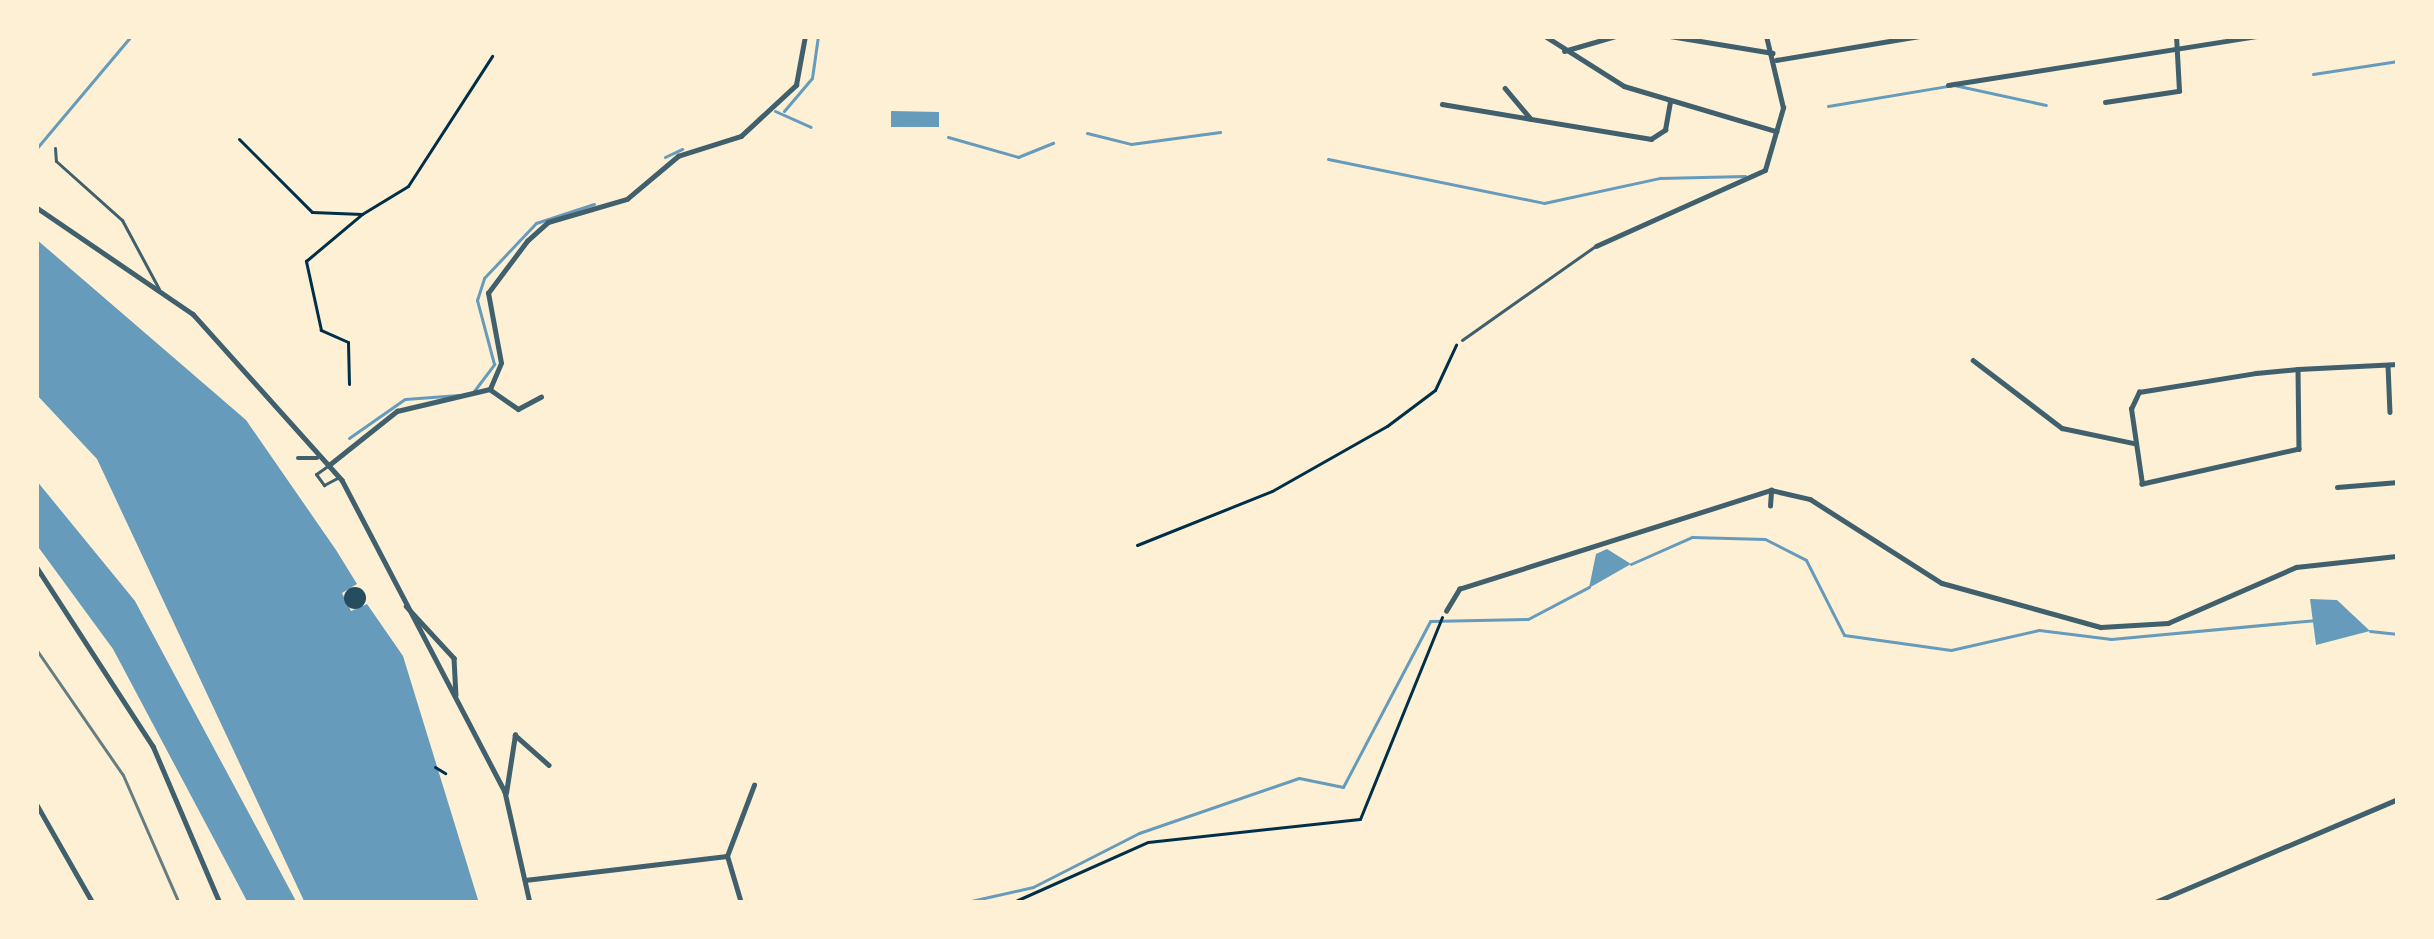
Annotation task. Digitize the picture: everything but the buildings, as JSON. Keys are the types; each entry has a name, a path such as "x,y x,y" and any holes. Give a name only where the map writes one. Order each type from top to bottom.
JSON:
{"street":[{"path":"490,389 501,363 488,293 527,241 548,223 627,200 678,156 740,136 796,85 805,36"},
{"path":"1545,36 1562,52 1670,102 1777,131"},
{"path":"1562,52 1616,36"},
{"path":"1670,36 1774,56 1919,36"},
{"path":"1595,246 1743,187 1768,166 1777,131 1774,56 1766,36"},
{"path":"2104,102 2180,91 2176,36"},
{"path":"1948,86 2256,36"},
{"path":"1505,88 1531,119"},
{"path":"1442,104 1651,139 1665,130 1670,102"},
{"path":"36,207 160,290 249,373 317,458 339,477 506,793 530,903"},
{"path":"1973,360 2010,378 2062,428 2133,442"},
{"path":"2298,369 2307,431 2288,455 2151,488 2135,473 2139,392 2298,369 2398,364"},
{"path":"2388,365 2390,412"},
{"path":"329,465 397,411 490,389 518,409 541,397"},
{"path":"298,458 317,458"},
{"path":"2337,487 2398,482"},
{"path":"1770,506 1771,490"},
{"path":"1446,611 1460,589 1771,490 1810,499 1942,583 2101,628 2168,623 2296,567 2398,556"},
{"path":"36,566 153,746 220,903"},
{"path":"406,606 454,658 456,695"},
{"path":"506,793 515,734 549,766"},
{"path":"741,903 728,856 754,785"},
{"path":"2153,903 2398,799"},
{"path":"36,803 93,903"},
{"path":"525,880 728,856"},
{"path":"2184,891 2185,903"}],"lane":[{"path":"55,148 122,220 160,290"},
{"path":"1462,340 1595,246"},
{"path":"329,465 316,473 324,485 339,477"}],"path":[{"path":"349,384 348,341 321,330 306,261 362,214 408,186 492,56"},
{"path":"239,139 312,212 362,214"},
{"path":"1137,545 1272,491 1387,426 1435,390 1462,340"},
{"path":"1011,903 1148,842 1360,819 1446,611"},
{"path":"435,767 445,773"}],"water":[{"path":"891,111 939,112 939,127 891,127"},
{"path":"36,239 246,420 336,550 357,584 342,593 351,611 367,604 403,656 479,903 305,903 97,459 36,394"},
{"path":"36,480 135,601 297,903 248,903 113,649 36,544"},
{"path":"1607,549 1631,564 1589,588 1596,554"},
{"path":"2310,599 2337,600 2370,631 2316,645"}],"waterway":[{"path":"36,149 131,36"},
{"path":"784,111 812,78 818,36"},
{"path":"2313,74 2398,61"},
{"path":"1828,106 1954,85 2046,105"},
{"path":"775,111 811,127"},
{"path":"1087,133 1131,144 1220,132"},
{"path":"948,137 1018,157 1053,143"},
{"path":"665,157 682,149"},
{"path":"1328,159 1544,203 1660,178 1745,176"},
{"path":"474,391 494,364 477,300 484,278 536,223 594,204"},
{"path":"349,438 405,399 459,395"},
{"path":"1631,564 1692,537 1765,539 1806,560 1844,635 1951,650 2039,630 2111,639 2314,620"},
{"path":"962,903 1033,887 1139,833 1299,778 1343,787 1430,621 1528,619 1589,587"},
{"path":"2370,631 2398,634"}],"railway":[{"path":"36,649 123,775 179,903"}]}
